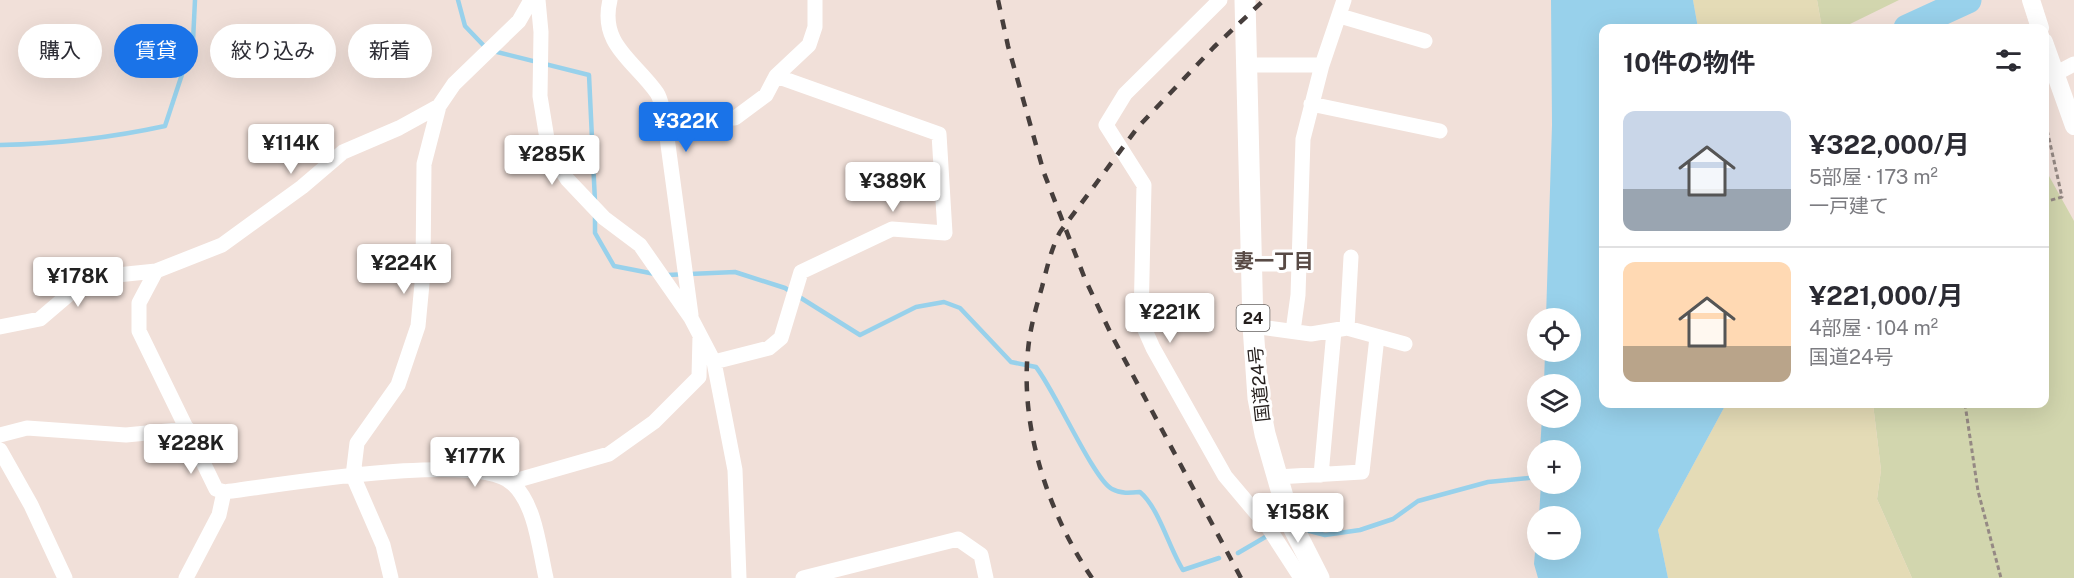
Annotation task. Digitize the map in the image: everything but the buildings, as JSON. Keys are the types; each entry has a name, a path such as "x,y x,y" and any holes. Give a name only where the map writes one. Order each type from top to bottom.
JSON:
{"highway":[{"name":"国道24号","path":"1245,0 1253,326 1258,398 1290,521 1319,578"}],"main road":[{"path":"2031,0 2039,24"},
{"path":"2049,57 2074,126"}],"street":[{"path":"391,578 383,545 353,476 357,443 398,385 418,326 423,273 424,164 439,106 454,84 519,21 531,0"},
{"path":"538,0 542,32 540,96 549,151 567,179 604,218 640,245 691,318 714,362 735,470 739,578"},
{"path":"610,0 608,27 623,56 658,94 664,116 691,318"},
{"path":"716,118 735,118 766,95 776,76 809,45 815,27 815,0"},
{"path":"1220,0 1125,94 1106,125 1144,184 1141,321 1153,348 1225,476 1268,527 1301,578"},
{"path":"1293,331 1299,264 1303,139 1322,65 1344,0"},
{"path":"1340,16 1425,40"},
{"path":"1247,56 1322,65"},
{"path":"2055,74 2074,64"},
{"path":"714,362 769,348 781,338 801,272 892,229 945,233 939,134 776,76"},
{"path":"1311,104 1440,131"},
{"path":"0,327 40,319 88,278 156,271 222,245 302,187 344,152 399,128 439,106"},
{"path":"1321,475 1351,257"},
{"path":"1252,264 1299,264"},
{"path":"156,271 139,303 139,331 216,489 224,492 353,476 436,469 488,472 511,482 526,499 546,578"},
{"path":"1253,326 1311,334 1341,329 1405,344"},
{"path":"511,482 609,454 654,422 699,377 700,335"},
{"path":"1277,477 1362,472 1377,337"},
{"path":"0,435 27,428 126,435 188,429"},
{"path":"0,450 31,504 65,578"},
{"path":"186,578 219,515 224,492"},
{"path":"803,578 958,539 981,555 987,578"}],"path":[{"path":"2049,138 2062,197 2049,201"},
{"path":"1966,408 1978,491 2001,578"}],"green space":[{"path":"1817,0 1899,0 1850,24 1821,24"},
{"path":"2049,176 2074,221 2074,578 1912,578 1877,499 1881,470 1873,408 2049,408"}],"sand":[{"path":"1693,0 1817,0 1821,24 1697,24"},
{"path":"1724,408 1873,408 1881,470 1877,499 1912,578 1668,578 1658,530"}],"water":[{"path":"1551,0 1693,0 1697,24 1599,24 1599,408 1724,408 1658,530 1668,578 1538,578 1534,560 1581,560 1581,506 1540,506 1540,494 1581,494 1581,440 1541,440 1541,428 1581,428 1581,374 1544,374 1545,362 1581,362 1581,308 1546,308 1552,125"}],"waterway":[{"path":"0,145 83,140 165,126 193,41 195,0"},
{"path":"458,0 465,26 486,48"},
{"path":"1916,24 1968,0"},
{"path":"493,51 589,75 595,202"},
{"path":"595,216 595,233 614,266 655,274"},
{"path":"667,275 735,272 785,288 860,335 916,307 944,302 960,308 1011,362 1036,367 1095,470 1112,489 1119,492 1140,492 1147,499 1183,570 1219,558"},
{"path":"1302,529 1325,535 1360,530 1393,519 1418,501 1488,482 1527,478"},
{"path":"1238,553 1279,529"}],"railway":[{"path":"998,0 1008,46 1044,173 1085,279 1112,336 1241,578"},
{"path":"1092,578 1076,553 1050,498 1040,469 1028,409 1029,342 1054,245 1060,232 1138,127 1214,47 1264,0"}],"district":[{"name":"妻一丁目","path":"1274,261"}]}
